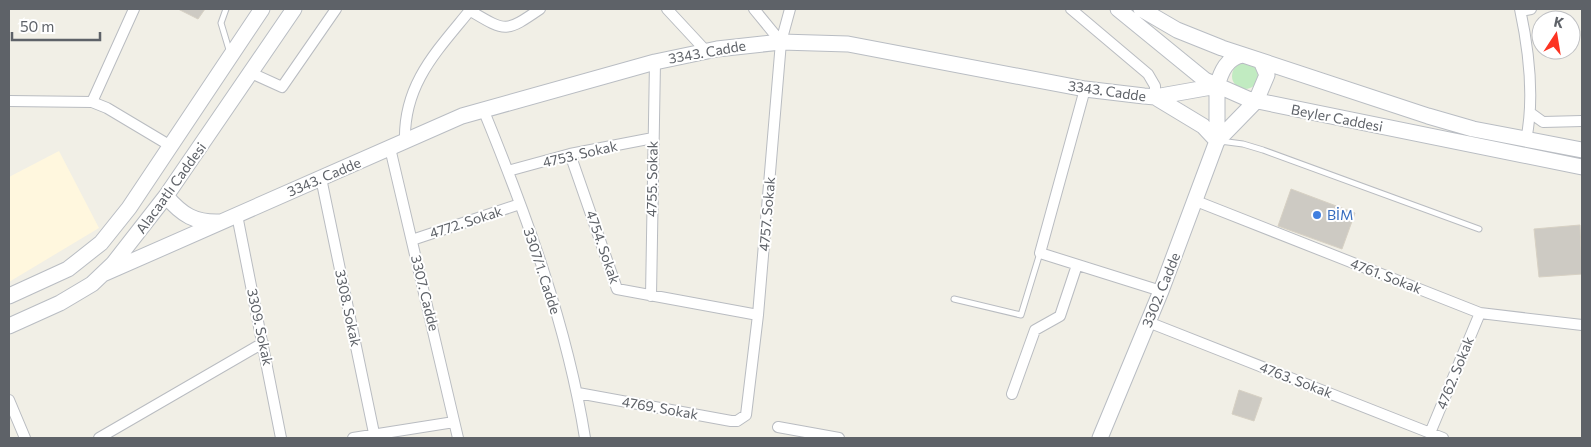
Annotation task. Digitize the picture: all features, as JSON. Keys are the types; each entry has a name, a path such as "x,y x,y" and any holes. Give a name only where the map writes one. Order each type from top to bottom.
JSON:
{"main road":[{"name":"Alacaatlı Caddesi","path":"9,296 68,269 92,252 125,213 262,9"},
{"name":"Alacaatlı Caddesi","path":"9,326 60,303 102,274 134,238 166,196 294,9"},
{"name":"Beyler Caddesi","path":"1118,9 1193,72 1217,86 1256,101 1582,167"},
{"name":"Beyler Caddesi","path":"1141,9 1177,30 1242,55 1428,116 1473,129 1582,150"},
{"name":"3343. Cadde","path":"102,274 483,109 655,62 706,51 782,42 848,44 1085,90 1155,97 1217,86"},
{"path":"1217,86 1229,62 1242,55"},
{"path":"1256,101 1263,88 1267,74 1261,61"},
{"name":"3302. Cadde","path":"1100,438 1196,201 1217,141 1217,86"},
{"path":"1155,97 1203,126 1217,141"},
{"name":"3302. Cadde","path":"1217,141 1256,101"},
{"path":"166,196 180,212 189,218 206,222 221,222"}],"street":[{"path":"92,102 134,9"},
{"path":"251,73 282,87 336,9"},
{"path":"405,142 405,114 410,96 440,46 470,10 494,25 509,27 515,26 540,9"},
{"path":"667,9 706,51"},
{"path":"754,9 782,42"},
{"name":"4757. Sokak","path":"742,418 748,407 782,42 790,9"},
{"path":"1070,9 1148,74 1155,86 1155,97"},
{"path":"1524,10 1532,114 1526,140"},
{"name":"4755. Sokak","path":"651,296 655,62"},
{"path":"1085,90 1040,253 1160,291"},
{"path":"9,101 92,102 107,108 170,145"},
{"name":"3307/1. Cadde","path":"483,109 520,204 561,331 578,393 585,438"},
{"path":"1532,114 1543,122 1582,121"},
{"name":"4753. Sokak","path":"508,171 570,154 653,138"},
{"name":"3307. Cadde","path":"390,148 458,438"},
{"name":"4754. Sokak","path":"570,154 617,289 758,315"},
{"name":"3308. Sokak","path":"321,178 375,437"},
{"name":"4761. Sokak","path":"1196,201 1480,313 1582,325"},
{"name":"4772. Sokak","path":"412,240 520,204"},
{"name":"3309. Sokak","path":"236,215 264,343 281,438"},
{"path":"1012,394 1035,330 1060,316 1077,265"},
{"name":"4762. Sokak","path":"1430,433 1480,313"},
{"name":"4763. Sokak","path":"1148,322 1443,438"},
{"path":"99,438 264,343"},
{"name":"4769. Sokak","path":"578,393 731,421 742,418"},
{"path":"9,400 25,438"},
{"path":"354,438 375,437 454,422"},
{"path":"778,427 839,438"}],"lane":[{"path":"226,9 221,23 230,55"},
{"path":"1217,141 1243,144 1263,150 1478,229"},
{"path":"954,299 1021,315 1040,253"}],"shaded area":[{"path":"59,151 99,228 9,282 9,177"}],"green space":[{"path":"1245,63 1254,67 1258,76 1254,85 1245,89 1236,85 1232,76 1236,67"}],"building":[{"path":"178,9 205,9 198,19"},
{"path":"1291,189 1355,213 1342,249 1278,226"},
{"path":"1580,225 1582,274 1539,277 1534,229"},
{"path":"1239,390 1262,398 1254,421 1232,414"}],"place":[{"name":"BİM","path":"1317,215"}]}
